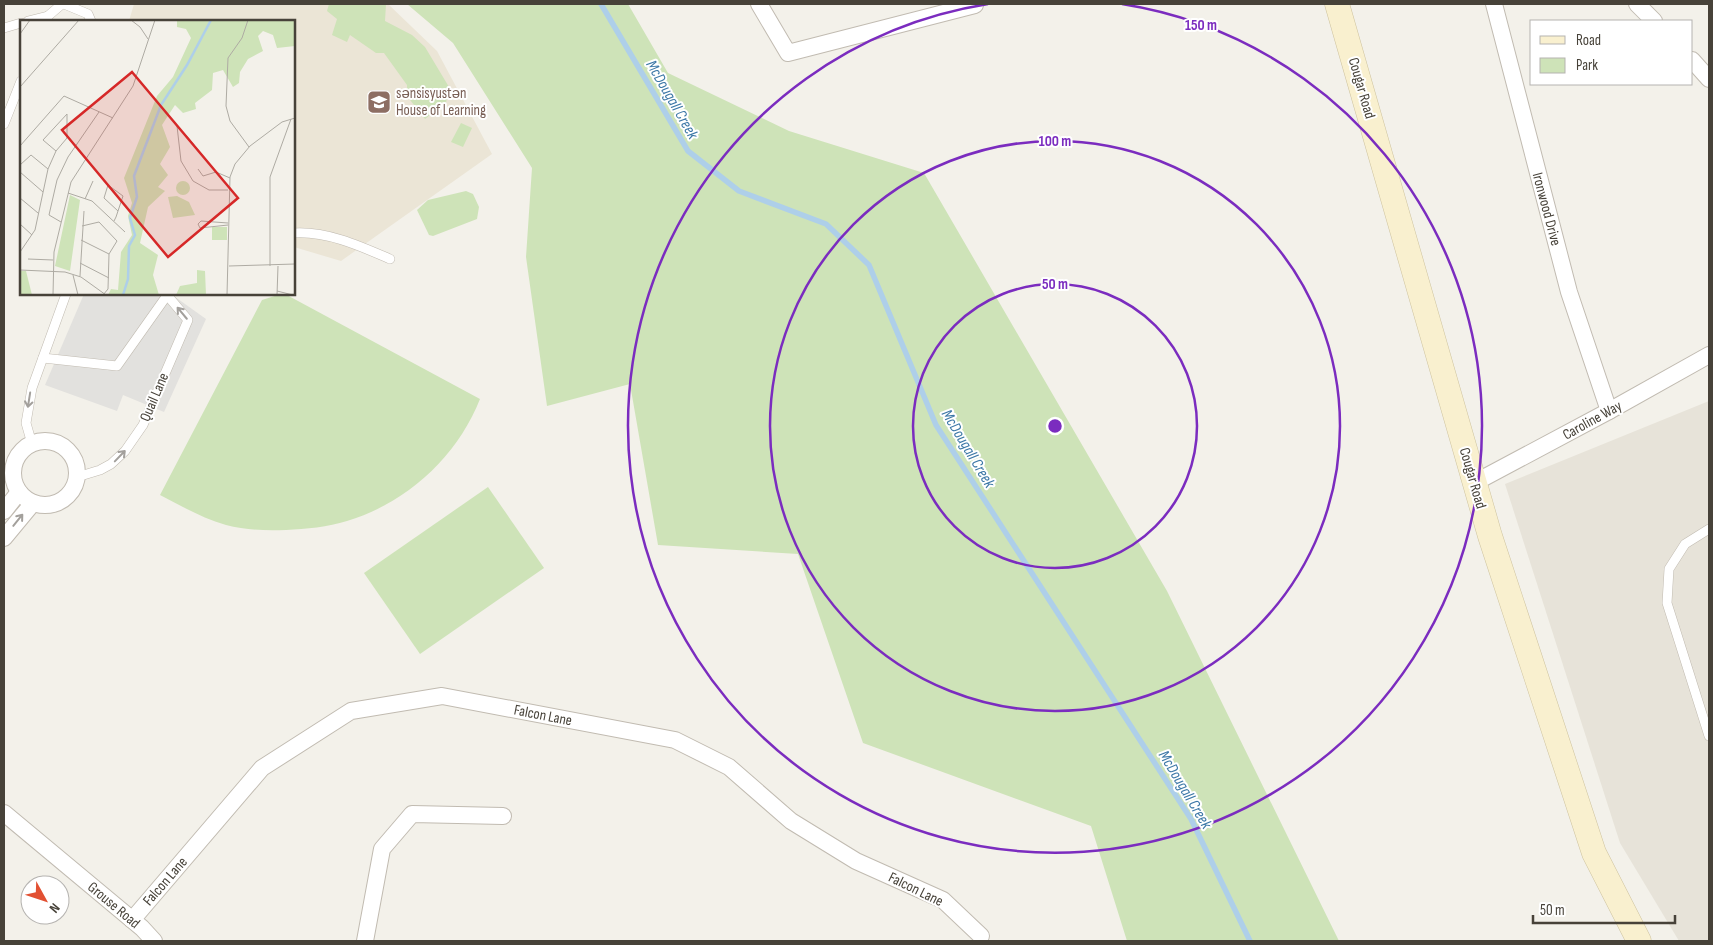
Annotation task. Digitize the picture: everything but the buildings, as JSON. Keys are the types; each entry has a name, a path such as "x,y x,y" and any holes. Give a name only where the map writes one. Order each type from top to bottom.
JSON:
{"street":[{"path":"759,4 788,53 974,4"},
{"name":"Cougar Road","path":"1338,4 1490,536 1594,853 1638,941"},
{"name":"Ironwood Drive","path":"1494,4 1569,292 1609,411"},
{"path":"1637,4 1653,20"},
{"path":"1693,61 1709,79"},
{"name":"Caroline Way","path":"1474,483 1609,411 1709,354"},
{"path":"46,441 60,444 68,450 74,458 77,477 69,495 61,501 42,505 33,502 19,492 13,475 14,465 24,449 32,444 46,441"},
{"path":"4,511 19,492"},
{"path":"4,538 33,502"},
{"name":"Falcon Lane","path":"132,920 262,768 351,712 442,696 675,740 729,767 791,821 856,861 943,900 982,936"},
{"name":"Grouse Road","path":"4,812 132,920 154,941"},
{"path":"365,941 382,849 412,814 503,816"}],"lane":[{"path":"34,20 47,18 63,4 88,14 91,20"},
{"path":"4,28 20,23"},
{"path":"4,124 20,84"},
{"path":"295,233 306,232 350,242 390,259"},
{"path":"32,444 26,423 32,388 66,295"},
{"path":"43,358 117,366 167,295"},
{"name":"Quail Lane","path":"77,477 100,470 111,464 125,451 143,425 188,320 169,295"},
{"path":"1709,529 1685,544 1669,569 1667,603 1709,736"}],"shaded area":[{"name":"sənsisyustən House of Learning","path":"134,4 388,4 437,51 492,154 341,261 295,247 295,20 129,20"},
{"path":"84,295 172,295 206,319 164,412 123,395 117,411 45,385"},
{"path":"1709,401 1709,941 1679,941 1620,843 1505,484"}],"green space":[{"path":"329,4 386,4 385,21 412,35 425,47 449,87 446,103 425,119 407,96 407,85 384,53 376,53 350,35 347,42 332,35 337,19 327,11"},
{"path":"407,4 628,4 668,73 789,131 924,173 1167,591 1339,941 1127,941 1091,826 863,743 798,554 658,545 630,384 547,406 526,257 532,168 453,43"},
{"path":"461,123 472,128 463,147 451,142"},
{"path":"466,191 473,194 479,207 477,219 433,236 429,235 417,210 428,200"},
{"path":"278,295 287,295 480,399 458,440 444,458 409,490 390,502 369,513 325,526 271,530 233,527 200,515 160,495 262,300"},
{"path":"488,487 544,568 420,654 364,573"}],"waterway":[{"name":"McDougall Creek","path":"601,4 688,151 739,191 826,224 869,265 936,425 1191,819 1250,941"}],"place":[{"name":"sənsisyustən House of Learning","path":"379,102"}]}
